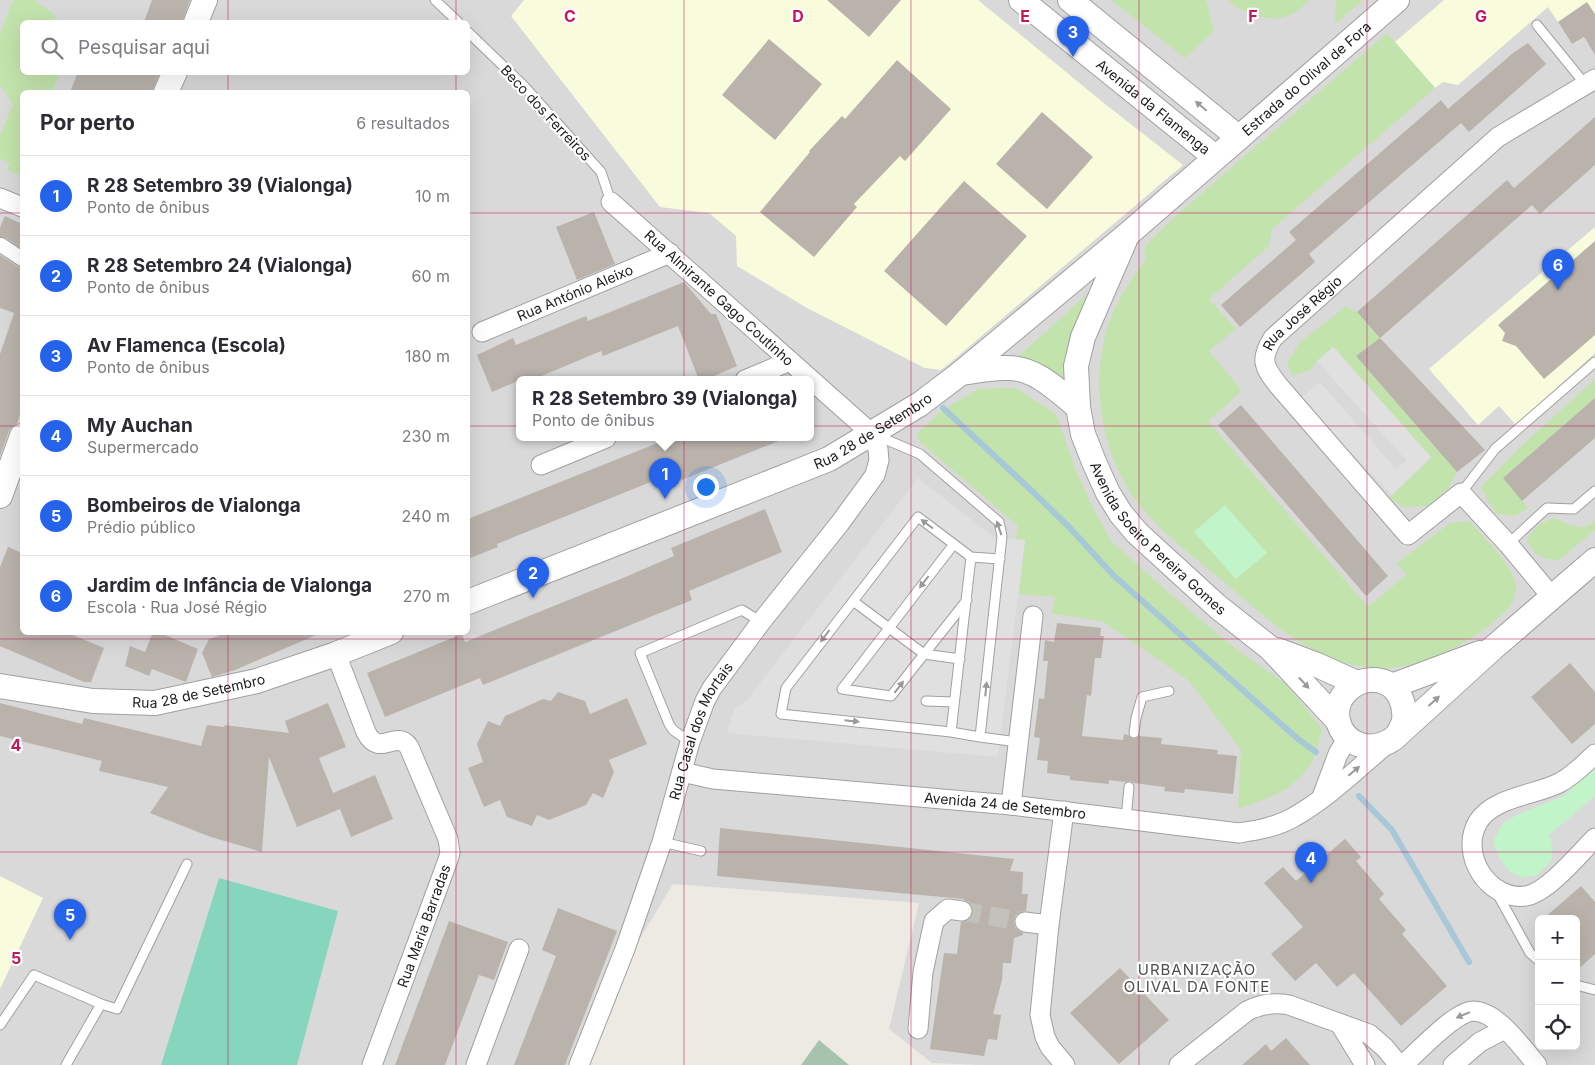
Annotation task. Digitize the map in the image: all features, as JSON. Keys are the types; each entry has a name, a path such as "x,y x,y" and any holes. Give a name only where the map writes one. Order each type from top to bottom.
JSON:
{"street":[{"path":"197,20 205,0"},
{"name":"Avenida da Flamenga","path":"1021,0 1215,157"},
{"path":"1070,0 1238,137"},
{"name":"Estrada do Olival de Fora","path":"1215,157 1397,0"},
{"path":"167,90 174,75"},
{"name":"Rua José Régio","path":"1461,492 1408,535 1269,374 1265,363 1265,350 1273,338 1498,137 1590,81"},
{"name":"Rua 28 de Setembro","path":"470,601 829,459 871,434 920,404 962,373 1215,157"},
{"path":"0,198 20,206"},
{"name":"Rua Almirante Gago Coutinho","path":"611,202 807,376"},
{"name":"Avenida Soeiro Pereira Gomes","path":"1127,234 1083,337 1076,366 1078,407 1083,434 1094,462 1108,493 1121,514 1137,533 1218,607 1270,648 1343,730"},
{"path":"1,245 20,258"},
{"name":"Rua António Aleixo","path":"482,332 670,253"},
{"path":"754,376 790,361"},
{"path":"962,373 1007,368 1026,371 1047,382 1078,407"},
{"name":"Rua Almirante Gago Coutinho","path":"814,383 871,434"},
{"name":"Rua Casal dos Mortais","path":"579,1065 625,949 662,842 690,742 708,694 761,622 875,475 879,460 878,449 871,434"},
{"path":"0,496 20,441"},
{"path":"541,465 599,441"},
{"path":"1461,492 1552,597"},
{"path":"1343,730 1358,744 1369,747 1376,746 1393,738 1595,560"},
{"path":"1011,805 1032,616"},
{"name":"Rua 28 de Setembro","path":"0,686 93,701 155,703 257,681 336,654 384,635"},
{"name":"Avenida Soeiro Pereira Gomes","path":"1270,648 1317,665 1357,683"},
{"path":"1392,686 1493,648"},
{"name":"Rua Maria Barradas","path":"336,654 370,740 380,744 400,740 406,742 409,747 450,846 448,860 372,1065"},
{"path":"1321,799 1338,754 1343,730 1338,710 1341,699 1348,689 1357,683 1368,680 1381,681 1392,686 1400,695 1404,706 1404,721 1393,738"},
{"name":"Avenida 24 de Setembro","path":"682,772 713,779 1011,805 1239,833 1268,828 1293,818 1321,799 1393,738"},
{"path":"1595,754 1558,784 1501,804 1488,812 1479,821 1474,833 1472,850 1475,864 1482,876 1495,888 1510,894 1526,896 1540,890 1554,880 1595,838"},
{"path":"1064,811 1049,925 1040,1015 1045,1037 1050,1048 1065,1065"},
{"path":"918,1029 923,972 934,921 948,909 962,911"},
{"path":"1025,922 1049,925"},
{"path":"476,1065 519,949"},
{"path":"1179,1065 1238,1017 1258,1006 1270,1004 1289,1005 1373,1037 1401,1065 1451,1021 1462,1014 1474,1011 1484,1013 1495,1019 1537,1065"},
{"path":"1340,1024 1365,1065"},
{"path":"1454,1065 1480,1042 1505,1029"}],"lane":[{"path":"435,0 456,20"},
{"path":"1537,25 1590,81"},
{"name":"Beco dos Ferreiros","path":"470,34 524,86 602,172 611,202"},
{"path":"1461,492 1494,450 1595,362"},
{"path":"871,434 920,454 999,522 1002,536 1000,559 980,737"},
{"path":"1508,544 1547,508 1574,509 1595,491"},
{"path":"1000,559 971,557 918,517 786,688 781,714 951,732 1018,742"},
{"path":"954,544 842,689 892,696 967,600"},
{"path":"951,732 971,557"},
{"path":"853,600 924,654 960,659"},
{"path":"690,742 673,730 669,724 640,653 742,610 761,622"},
{"path":"1134,732 1142,697 1169,691"},
{"path":"926,700 954,702"},
{"path":"1126,819 1129,787"},
{"path":"662,842 700,852"},
{"path":"0,1025 34,975 116,1009 187,864"},
{"path":"1495,888 1530,953 1538,960"},
{"path":"1580,985 1595,990"},
{"path":"66,1065 101,1004"}],"shaded area":[{"path":"0,0 1595,0 1595,1065 982,1065 932,1063 889,1029 919,903 673,884 634,948 588,1065 0,1065"},
{"path":"524,0 978,0 1183,165 945,367 941,370 925,368 807,308 737,266 736,236 709,213 660,207 511,16"},
{"path":"1444,0 1595,0 1595,39 1588,44 1584,37 1572,44 1548,7 1458,85 1443,82 1435,88 1395,42"},
{"path":"1595,227 1595,353 1516,425 1499,406 1478,425 1429,369"},
{"path":"1333,347 1431,457 1392,495 1300,399 1320,382 1396,469 1407,461 1317,361"},
{"path":"918,478 995,538 1025,540 998,757 727,733 734,709 747,700"},
{"path":"0,876 43,898 0,989"},
{"path":"819,1040 849,1065 801,1065"}],"green space":[{"path":"13,0 35,0 56,16 53,20 20,20 20,75 59,75 53,90 20,90 20,176 7,170 10,163 0,159 0,136 13,104 0,85 0,34"},
{"path":"1111,0 1206,0 1214,31 1185,58"},
{"path":"1228,0 1309,0 1295,13 1279,18 1271,18 1253,15"},
{"path":"1336,0 1363,0 1335,24"},
{"path":"1387,33 1435,88 1272,229 1269,246 1209,299 1236,329 1209,351 1242,391 1208,421 1368,607 1407,574 1396,564 1450,523 1469,521 1506,563 1515,582 1516,591 1512,604 1484,630 1470,639 1439,655 1406,666 1373,668 1332,658 1296,640 1262,615 1157,525 1137,502 1125,482 1107,439 1102,416 1100,368 1103,345 1109,323 1125,290 1146,259 1145,246 1171,220"},
{"path":"1093,289 1066,383 1045,366 1019,356"},
{"path":"1346,306 1357,312 1380,338 1357,356 1457,472 1448,489 1428,506 1404,507 1389,498 1431,458 1334,347 1317,361 1310,370 1292,376 1287,363 1299,343"},
{"path":"1595,379 1595,398 1503,478 1528,508 1515,516 1497,514 1481,487 1519,448"},
{"path":"1016,388 1056,414 1077,473 1111,541 1232,646 1286,684 1322,729 1312,762 1297,780 1280,793 1238,809 1241,750 1189,681 1102,621 1052,614 1055,597 1019,594 1025,541 1016,539 1018,526 920,442 917,433 943,410 978,389"},
{"path":"1225,505 1267,553 1236,579 1194,532"},
{"path":"1554,518 1572,526 1587,527 1595,520 1595,530 1559,560 1547,559 1534,553 1527,539 1539,524"},
{"path":"1595,769 1595,796 1549,835 1553,848 1551,861 1537,875 1523,878 1509,871 1500,859 1493,842 1503,823 1521,813 1562,797"},
{"path":"219,878 338,911 297,1065 161,1065"}],"building":[{"path":"152,0 190,0 183,20 145,20"},
{"path":"827,0 901,0 869,37"},
{"path":"1587,2 1595,14 1595,55 1584,37 1572,44 1558,22"},
{"path":"769,39 822,84 775,140 722,95"},
{"path":"1528,43 1546,64 1469,132 1461,123 1309,254 1315,262 1240,327 1221,305 1296,240 1289,232 1441,100 1448,109 1513,53"},
{"path":"897,60 951,109 905,161 900,156 854,204 857,207 814,257 760,212 809,151 842,116 845,119"},
{"path":"77,75 159,75 153,90 71,90"},
{"path":"1042,112 1093,157 1047,209 996,164"},
{"path":"1595,117 1595,165 1540,214 1532,205 1380,338 1357,312 1507,180 1514,188"},
{"path":"964,181 1027,236 946,326 884,271"},
{"path":"594,212 615,264 577,280 556,227"},
{"path":"5,216 20,223 20,248 6,238 0,237 0,227"},
{"path":"1595,241 1595,335 1544,379 1516,346 1502,341 1505,333 1498,325"},
{"path":"0,255 20,267 20,414 17,424 9,431 0,456 0,354 14,313 0,308"},
{"path":"684,282 711,314 716,314 737,366 714,376 697,376 678,326 603,356 601,351 542,376 516,376 516,382 492,392 477,355 513,338 516,345 586,316 588,321"},
{"path":"1380,338 1485,450 1457,472 1356,356"},
{"path":"1595,398 1595,438 1522,501 1503,478"},
{"path":"1241,405 1388,576 1366,596 1218,425"},
{"path":"663,441 779,441 667,486 663,477 497,544 498,547 470,558 470,518"},
{"path":"765,509 782,552 689,591 692,600 483,685 480,678 385,717 367,673 460,635 462,635 465,642 623,578 674,556 671,548"},
{"path":"8,547 20,552 20,635 73,635 104,648 91,682 84,682 0,646 0,567"},
{"path":"1057,623 1101,628 1100,636 1104,636 1101,658 1095,658 1091,696 1087,695 1082,736 1123,740 1124,734 1134,739 1139,736 1162,738 1161,744 1218,750 1217,754 1237,756 1233,794 1185,789 1184,793 1164,791 1165,787 1130,781 1109,780 1109,784 1070,780 1070,776 1047,773 1048,761 1037,760 1040,738 1034,737 1039,698 1044,699 1048,661 1043,661 1045,640 1054,642"},
{"path":"152,635 165,635 198,649 186,682 152,669 149,676 125,666 130,646 145,652"},
{"path":"221,635 316,635 235,670 212,677 202,653 209,639"},
{"path":"1570,663 1595,692 1595,724 1572,744 1531,697"},
{"path":"558,692 585,701 590,714 627,698 647,744 609,760 614,772 603,798 593,793 586,805 549,820 537,815 532,826 507,817 500,800 484,807 468,768 483,762 477,744 488,721 500,726 505,716 543,699 551,701"},
{"path":"0,703 82,724 84,718 201,746 207,725 224,727 225,725 289,733 285,721 328,703 346,747 319,758 333,793 375,775 393,819 351,837 340,809 297,827 269,757 262,852 208,836 150,813 168,787 99,771 102,761 0,736"},
{"path":"720,828 1014,859 1010,871 1023,872 1022,894 1028,894 1026,911 1016,915 1014,921 1015,927 1023,935 1014,938 1011,963 1003,963 1002,980 993,1014 1001,1015 997,1040 988,1039 984,1056 930,1049 944,953 957,954 961,922 967,921 973,913 973,907 969,902 964,899 717,876"},
{"path":"1345,839 1361,857 1356,861 1384,894 1379,899 1406,930 1402,934 1447,986 1401,1026 1354,973 1337,987 1316,963 1295,981 1271,954 1303,927 1264,883 1283,867 1296,881"},
{"path":"1581,886 1595,902 1595,954 1580,967 1580,915 1548,915"},
{"path":"558,908 617,931 565,1065 514,1065 556,956 542,950"},
{"path":"449,921 508,942 494,980 479,975 445,1065 395,1065"},
{"path":"1120,968 1169,1020 1119,1064 1070,1013"},
{"path":"1286,1038 1310,1065 1242,1065 1266,1044 1271,1051"}],"waterway":[{"path":"943,408 1071,529 1113,575 1298,739 1316,752"},
{"path":"1359,796 1392,830 1469,962"}],"tunnel":[{"path":"962,911 1025,922"}],"place":[{"name":"Av Flamenca (Escola)","path":"1073,57"},
{"name":"Jardim de Infância de Vialonga","path":"1558,290"},
{"name":"R 28 Setembro 39 (Vialonga)","path":"665,499"},
{"name":"R 28 Setembro 24 (Vialonga)","path":"533,598"},
{"name":"My Auchan","path":"1311,883"},
{"name":"Bombeiros de Vialonga","path":"70,940"}],"district":[{"name":"URBANIZAÇÃO OLIVAL DA FONTE","path":"1197,978"}]}
